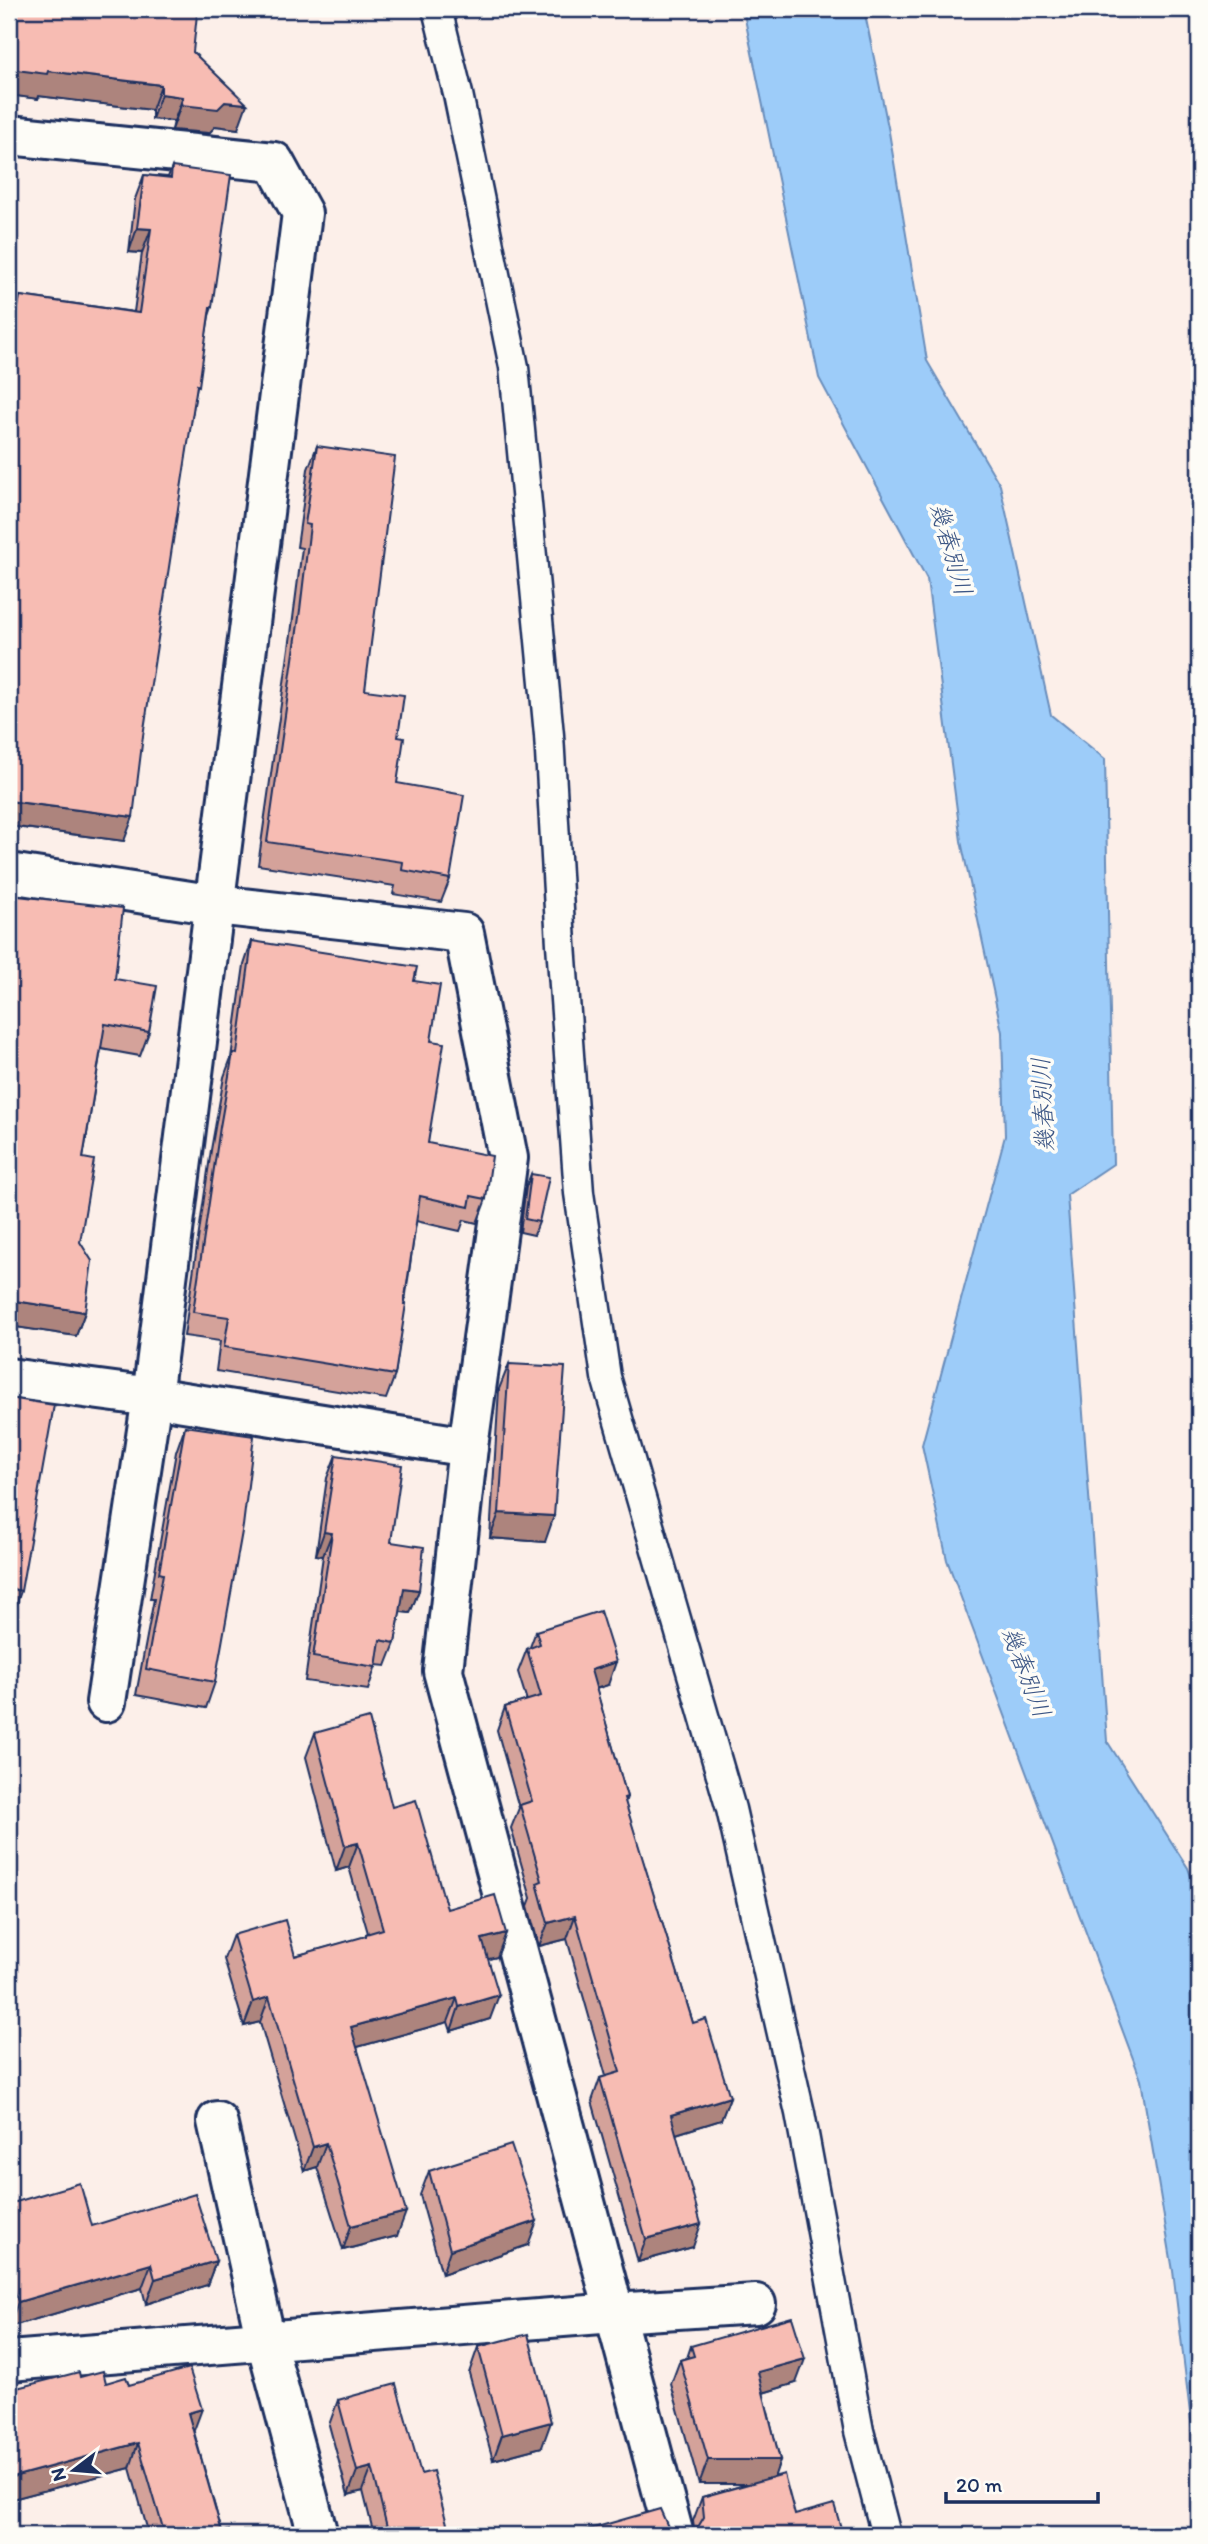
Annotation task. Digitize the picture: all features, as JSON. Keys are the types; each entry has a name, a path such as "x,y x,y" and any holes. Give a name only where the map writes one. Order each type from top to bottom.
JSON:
{"street":[{"path":"9,135 274,162 302,213 152,1397 106,1702"},
{"path":"9,873 216,905 464,933 508,1157 468,1447 443,1671 674,2535"},
{"path":"9,1378 152,1397 468,1447"},
{"path":"217,2121 265,2341 318,2535"},
{"path":"9,2361 756,2304"}],"lane":[{"path":"437,9 458,94 514,367 549,735 579,1193 606,1377 731,1809 800,2113 859,2431 886,2535"}],"water":[{"name":"幾春別川","path":"743,9 864,9 889,132 927,361 1000,485 1051,715 1105,759 1113,1164 1067,1195 1107,1741 1188,1868 1199,1899 1199,2488 1173,2271 1141,2080 947,1560 922,1445 1005,1136 1002,1032 961,841 927,579 819,378"}],"building":[{"path":"9,9 152,9 197,14 193,52 247,104 225,102 218,109 181,105 183,97 161,94 161,85 9,69"},
{"path":"172,167 231,175 143,736 133,817 9,801 9,360 20,296 139,313 151,229 137,228 144,175 171,178"},
{"path":"317,446 395,457 365,690 404,695 398,737 404,738 397,783 464,795 450,879 402,870 403,862 267,842 300,610 310,525 305,524"},
{"path":"9,895 123,908 115,979 157,986 149,1032 105,1024 83,1158 94,1160 80,1242 92,1261 85,1312 9,1300"},
{"path":"252,941 417,967 414,981 440,985 431,1041 444,1043 428,1143 492,1156 486,1199 471,1196 469,1207 420,1196 395,1375 224,1347 229,1317 193,1312 220,1127 233,1053 237,1054"},
{"path":"531,1174 549,1177 539,1222 525,1219"},
{"path":"509,1364 565,1367 554,1516 499,1513"},
{"path":"9,1398 54,1405 21,1591 9,1588"},
{"path":"185,1426 254,1436 243,1526 215,1682 146,1669 163,1574 159,1573"},
{"path":"336,1455 402,1465 391,1542 424,1547 419,1590 404,1588 395,1643 380,1640 376,1667 313,1657 332,1533 324,1532"},
{"path":"600,1611 616,1662 591,1670 627,1797 624,1798 693,2023 706,2019 730,2097 671,2115 701,2224 646,2239 600,2078 620,2072 575,1916 548,1923 537,1883 542,1881 520,1805 532,1801 505,1707 541,1696 527,1649 540,1644 536,1631"},
{"path":"369,1718 392,1807 416,1800 447,1909 495,1895 506,1933 482,1939 499,1995 459,2007 457,1998 351,2027 406,2212 351,2226 326,2143 313,2147 269,1997 253,2002 233,1935 285,1920 295,1956 383,1929 358,1843 345,1846 315,1733"},
{"path":"511,2145 537,2221 450,2250 429,2171"},
{"path":"80,2183 92,2226 195,2194 216,2261 155,2279 151,2264 18,2302 13,2286 9,2287 9,2204"},
{"path":"792,2317 805,2359 758,2372 780,2460 708,2460 680,2360 694,2356 691,2346"},
{"path":"528,2334 551,2422 502,2435 478,2347"},
{"path":"189,2368 202,2409 188,2413 222,2532 229,2530 230,2535 165,2535 138,2443 9,2478 9,2390 79,2372 80,2377 103,2371 106,2383 126,2377 129,2385"},
{"path":"396,2384 421,2474 433,2471 450,2535 389,2535 372,2467 357,2471 338,2400"},
{"path":"784,2474 795,2515 834,2504 843,2535 569,2535 660,2509 668,2527 678,2532 689,2532 698,2527 704,2517 702,2497"}]}
